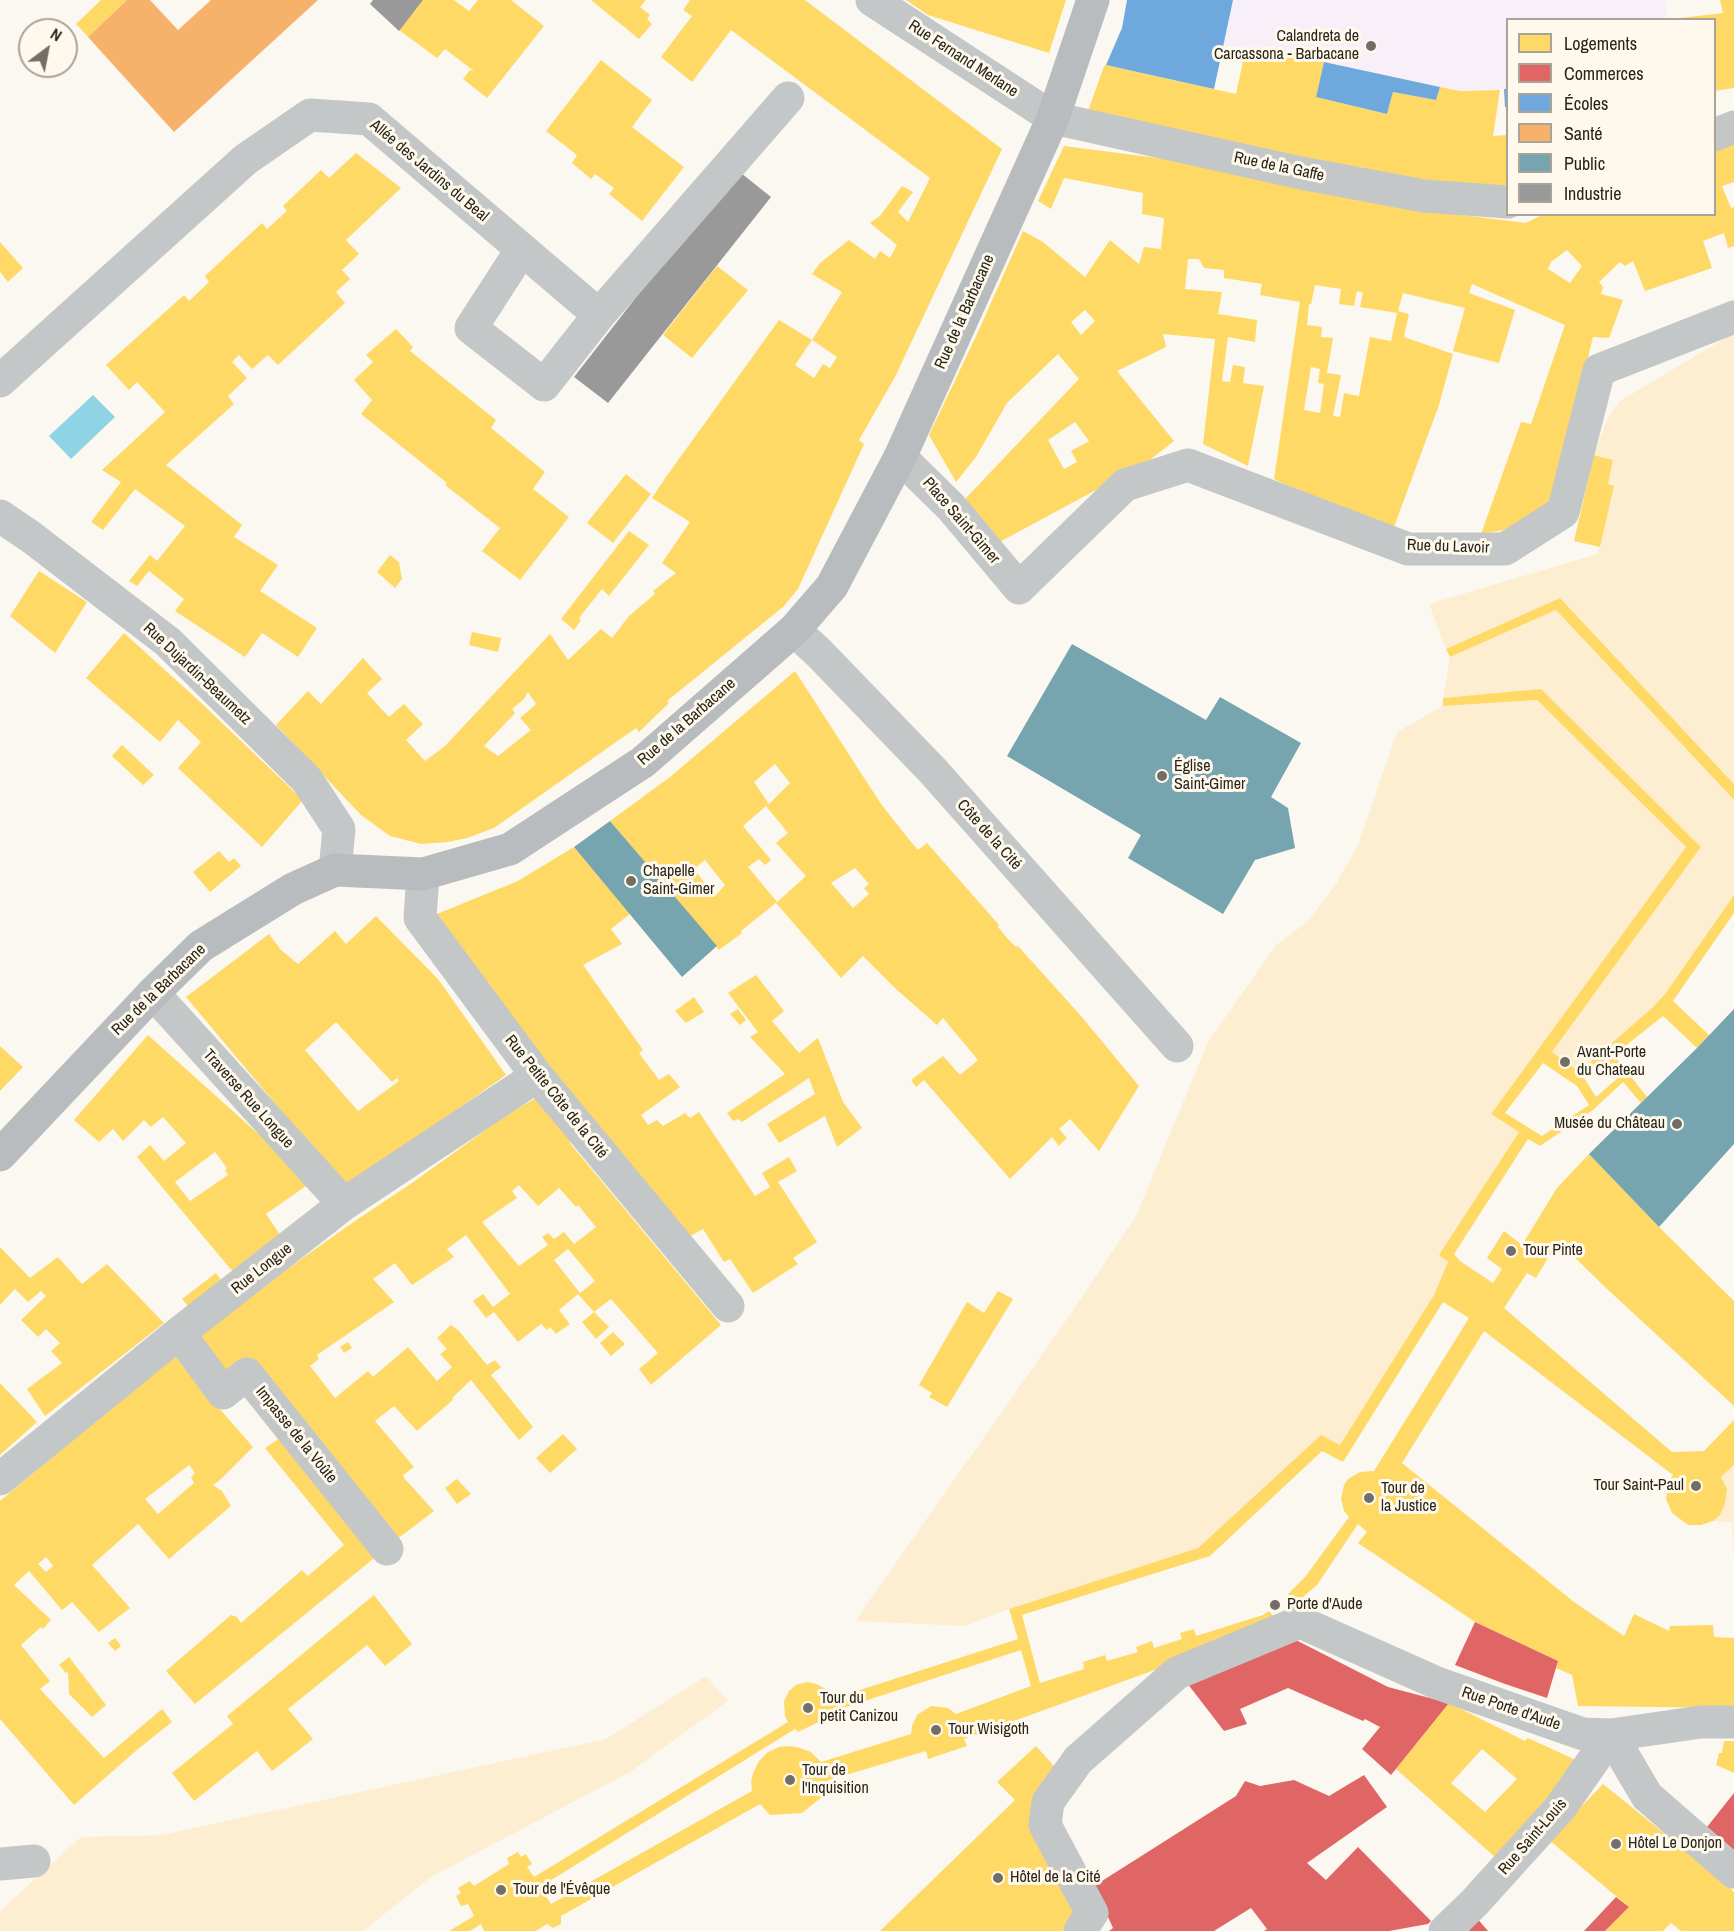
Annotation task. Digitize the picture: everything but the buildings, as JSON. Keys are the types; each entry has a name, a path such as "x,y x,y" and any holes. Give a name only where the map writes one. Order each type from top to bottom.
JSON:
{"main road":[{"name":"Rue de la Barbacane","path":"0,1155 153,993 201,946 293,889 335,870 423,874 510,849 643,762 794,630 832,586 900,457 1053,117 1093,0"}],"street":[{"name":"Rue Fernand Merlane","path":"872,0 1053,117"},
{"path":"522,249 471,328 544,385 599,315 788,98"},
{"name":"Allée des Jardins du Beal","path":"0,381 246,159 310,115 369,119 599,315"},
{"name":"Rue de la Gaffe","path":"1053,117 1301,173 1424,196 1506,202"},
{"path":"1716,134 1734,128"},
{"name":"Rue du Lavoir","path":"1019,588 1125,484 1188,465 1408,549 1505,549 1563,512 1599,370 1734,317"},
{"name":"Place Saint-Gimer","path":"900,457 951,507 1019,588"},
{"name":"Rue Dujardin-Beaumetz","path":"0,516 31,537 168,642 307,780 339,829 335,870"},
{"name":"Côte de la Cité","path":"794,630 933,771 1177,1046"},
{"name":"Rue Petite Côte de la Cité","path":"423,874 420,918 537,1076 728,1306"},
{"name":"Traverse Rue Longue","path":"153,993 344,1204"},
{"name":"Rue Longue","path":"0,1479 179,1333 344,1204 537,1076"},
{"name":"Impasse de la Voûte","path":"179,1333 223,1393 247,1374 387,1549"},
{"name":"Rue Porte d'Aude","path":"1080,1931 1092,1913 1045,1825 1048,1802 1078,1760 1177,1673 1300,1622 1437,1683 1583,1734 1611,1735 1701,1722 1734,1722"},
{"path":"1611,1735 1647,1796 1734,1872"},
{"name":"Rue Saint-Louis","path":"1445,1931 1474,1903 1560,1808 1611,1735"},
{"path":"0,1864 34,1861"}],"shaded area":[{"name":"Calandreta de Carcassona - Barbacane","path":"1127,0 1666,0 1667,18 1506,18 1506,89 1460,91 1324,62 1122,28"},
{"path":"1734,333 1734,784 1560,598 1446,649 1429,604 1597,554 1614,486 1608,484 1613,460 1594,455 1608,417 1620,401"},
{"path":"1556,610 1734,800 1734,895 1665,994 1579,1072 1552,1052 1701,847 1541,690 1443,698 1450,657"},
{"path":"1537,700 1686,847 1491,1114 1519,1132 1440,1255 1448,1262 1434,1295 1340,1445 1321,1435 1198,1548 1009,1609 964,1626 855,1621 1074,1309 1136,1216 1208,1042 1276,945 1307,922 1335,886 1358,845 1397,732 1443,706"},
{"path":"1734,1465 1734,1557 1732,1523 1713,1521 1724,1506 1726,1495 1721,1477"},
{"path":"706,1676 728,1701 630,1772 431,1877 363,1931 0,1931 0,1911 81,1837 161,1835 606,1739"}],"water":[{"path":"93,395 115,417 71,459 49,436"}],"place":[{"name":"Calandreta de Carcassona - Barbacane","path":"1371,46"},
{"name":"Église Saint-Gimer","path":"1162,776"},
{"name":"Chapelle Saint-Gimer","path":"631,881"},
{"name":"Avant-Porte du Chateau","path":"1565,1062"},
{"name":"Musée du Château","path":"1677,1124"},
{"name":"Tour Pinte","path":"1511,1251"},
{"name":"Tour Saint-Paul","path":"1696,1486"},
{"name":"Tour de la Justice","path":"1369,1498"},
{"name":"Porte d'Aude","path":"1275,1605"},
{"name":"Tour du petit Canizou","path":"808,1708"},
{"name":"Tour Wisigoth","path":"936,1730"},
{"name":"Tour de l'Inquisition","path":"790,1780"},
{"name":"Hôtel Le Donjon","path":"1616,1844"},
{"name":"Hôtel de la Cité","path":"998,1878"},
{"name":"Tour de l'Évêque","path":"501,1890"}]}
